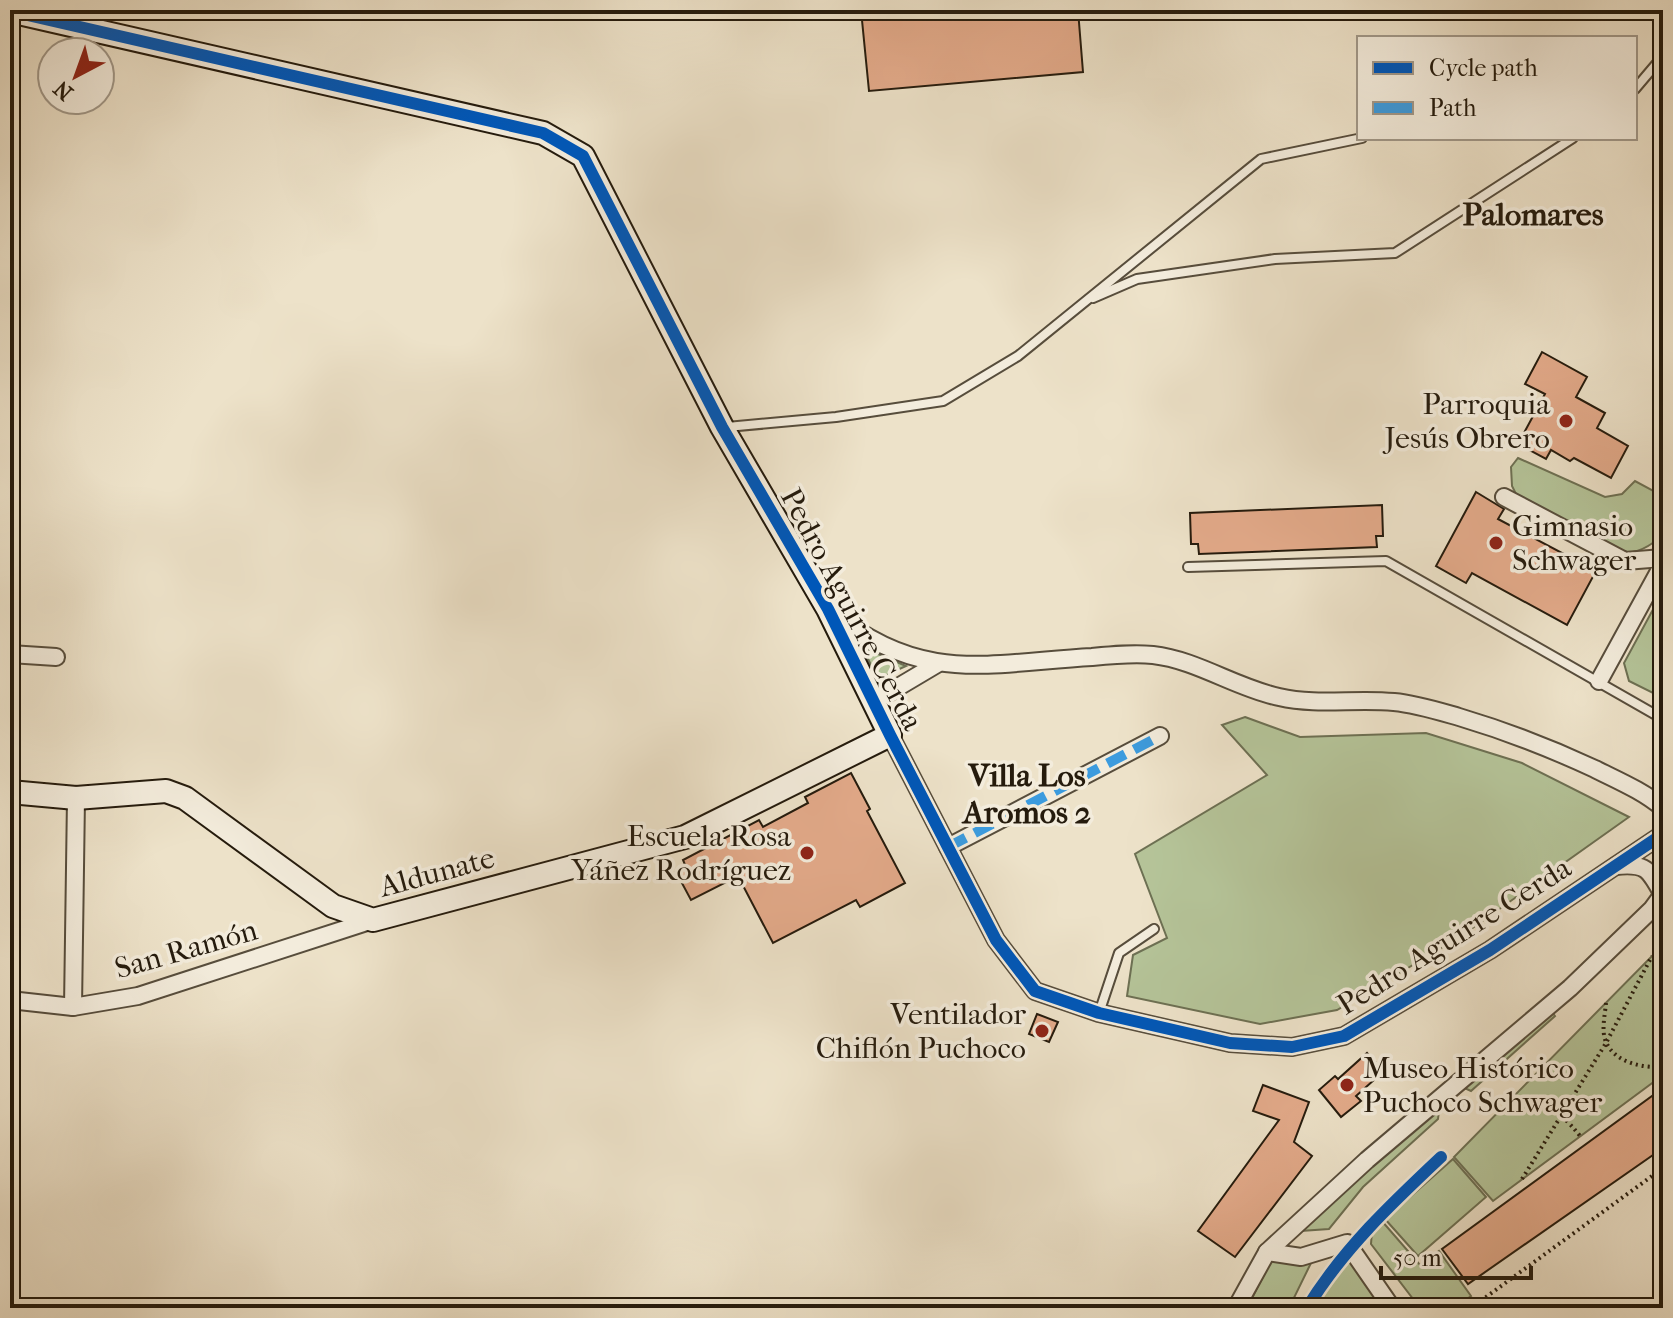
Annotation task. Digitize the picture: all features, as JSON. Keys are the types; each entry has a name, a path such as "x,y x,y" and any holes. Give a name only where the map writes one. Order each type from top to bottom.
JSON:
{"street":[{"name":"Pedro Aguirre Cerda","path":"10,11 543,133 583,156 722,427 828,609 996,940 1035,991 1099,1013 1230,1043 1292,1047 1344,1036 1490,950 1663,834"},
{"path":"1504,497 1625,561 1663,561 1599,681"},
{"path":"828,609 868,638 937,664 1019,664 1153,655 1184,662 1255,690 1297,701 1411,704 1496,728 1548,747 1638,791 1663,808"},
{"path":"10,654 56,657"},
{"path":"873,702 937,664"},
{"name":"Aldunate","path":"10,792 76,798 166,791 185,798 333,906 373,920 685,837 890,735"},
{"path":"948,847 1160,736"},
{"path":"73,1007 76,798"},
{"path":"1236,1308 1267,1252 1367,1160 1570,988 1663,894 1652,874 1636,864 1614,866"},
{"name":"San Ramón","path":"10,1000 73,1007 138,996 373,920"},
{"path":"1267,1252 1301,1257 1347,1243 1392,1308"}],"lane":[{"path":"1637,87 1663,56"},
{"path":"722,427 836,417 943,401 1018,356 1261,159 1357,139"},
{"path":"1084,302 1137,279 1275,259 1395,253 1570,140"},
{"path":"1188,567 1386,561 1663,719"},
{"path":"1099,1013 1119,953 1154,929"}],"path":[{"path":"1522,1179 1606,1043 1652,956"},
{"path":"1606,1003 1606,1043 1620,1057 1632,1063 1646,1068 1663,1067"},
{"path":"1511,1102 1538,1105 1562,1115 1580,1136"},
{"path":"1471,1308 1663,1168"}],"green space":[{"path":"1518,458 1605,497 1622,494 1635,481 1663,496 1663,532 1647,547 1627,553 1517,496 1512,486 1511,467"},
{"path":"1663,591 1663,698 1629,681 1624,663"},
{"path":"862,647 906,666 878,679"},
{"path":"1245,717 1300,737 1426,733 1522,763 1629,817 1460,937 1337,1010 1260,1024 1127,996 1133,955 1167,938 1135,854 1267,775 1222,725"},
{"path":"1652,956 1663,971 1663,1075 1493,1201 1454,1157"},
{"path":"1549,1008 1555,1016 1471,1091 1460,1086"},
{"path":"1440,1102 1438,1119 1363,1187 1329,1229 1300,1231"},
{"path":"1453,1159 1486,1197 1418,1256 1385,1219"},
{"path":"1381,1220 1420,1265 1439,1251 1471,1296 1455,1308 1420,1308 1371,1244 1372,1231"},
{"path":"1344,1248 1387,1308 1301,1308"},
{"path":"1273,1257 1311,1263 1289,1308 1247,1308"}],"building":[{"path":"861,10 1078,10 1083,72 869,91"},
{"name":"Parroquia Jesús Obrero","path":"1542,352 1587,377 1576,397 1605,413 1597,428 1628,446 1611,478 1574,458 1570,461 1551,450 1546,459 1518,444 1545,394 1525,384"},
{"name":"Gimnasio Schwager","path":"1476,492 1504,509 1498,519 1596,571 1567,625 1472,573 1466,583 1436,566"},
{"path":"1382,505 1383,536 1376,536 1377,547 1199,554 1198,544 1191,544 1190,513"},
{"path":"851,773 905,883 860,907 856,900 773,943 738,876 691,900 676,872 686,867 683,860 759,820 763,827 808,803 805,797"},
{"name":"Ventilador Chiflón Puchoco","path":"1037,1014 1058,1022 1049,1042 1029,1034"},
{"name":"Museo Histórico Puchoco Schwager","path":"1367,1053 1384,1071 1356,1096 1361,1101 1341,1117 1319,1090 1335,1076 1338,1079"},
{"path":"1263,1085 1309,1102 1294,1142 1312,1156 1235,1257 1198,1231 1279,1120 1253,1111"},
{"path":"1663,1088 1663,1148 1468,1284 1442,1249"}],"marked path":[{"path":"948,847 1160,736"}],"cycle path":[{"path":"10,11 543,133 583,156 722,427 828,609 996,940 1035,991 1099,1013 1230,1043 1292,1047 1344,1036 1490,950 1663,834"},
{"path":"1307,1308 1352,1246 1441,1157"}],"place":[{"name":"Parroquia Jesús Obrero","path":"1566,421"},
{"name":"Gimnasio Schwager","path":"1496,543"},
{"name":"Escuela Rosa Yáñez Rodríguez","path":"807,853"},
{"name":"Ventilador Chiflón Puchoco","path":"1042,1031"},
{"name":"Museo Histórico Puchoco Schwager","path":"1347,1085"}],"district":[{"name":"Palomares","path":"1533,214"},
{"name":"Villa Los Aromos 2","path":"1027,794"}]}
